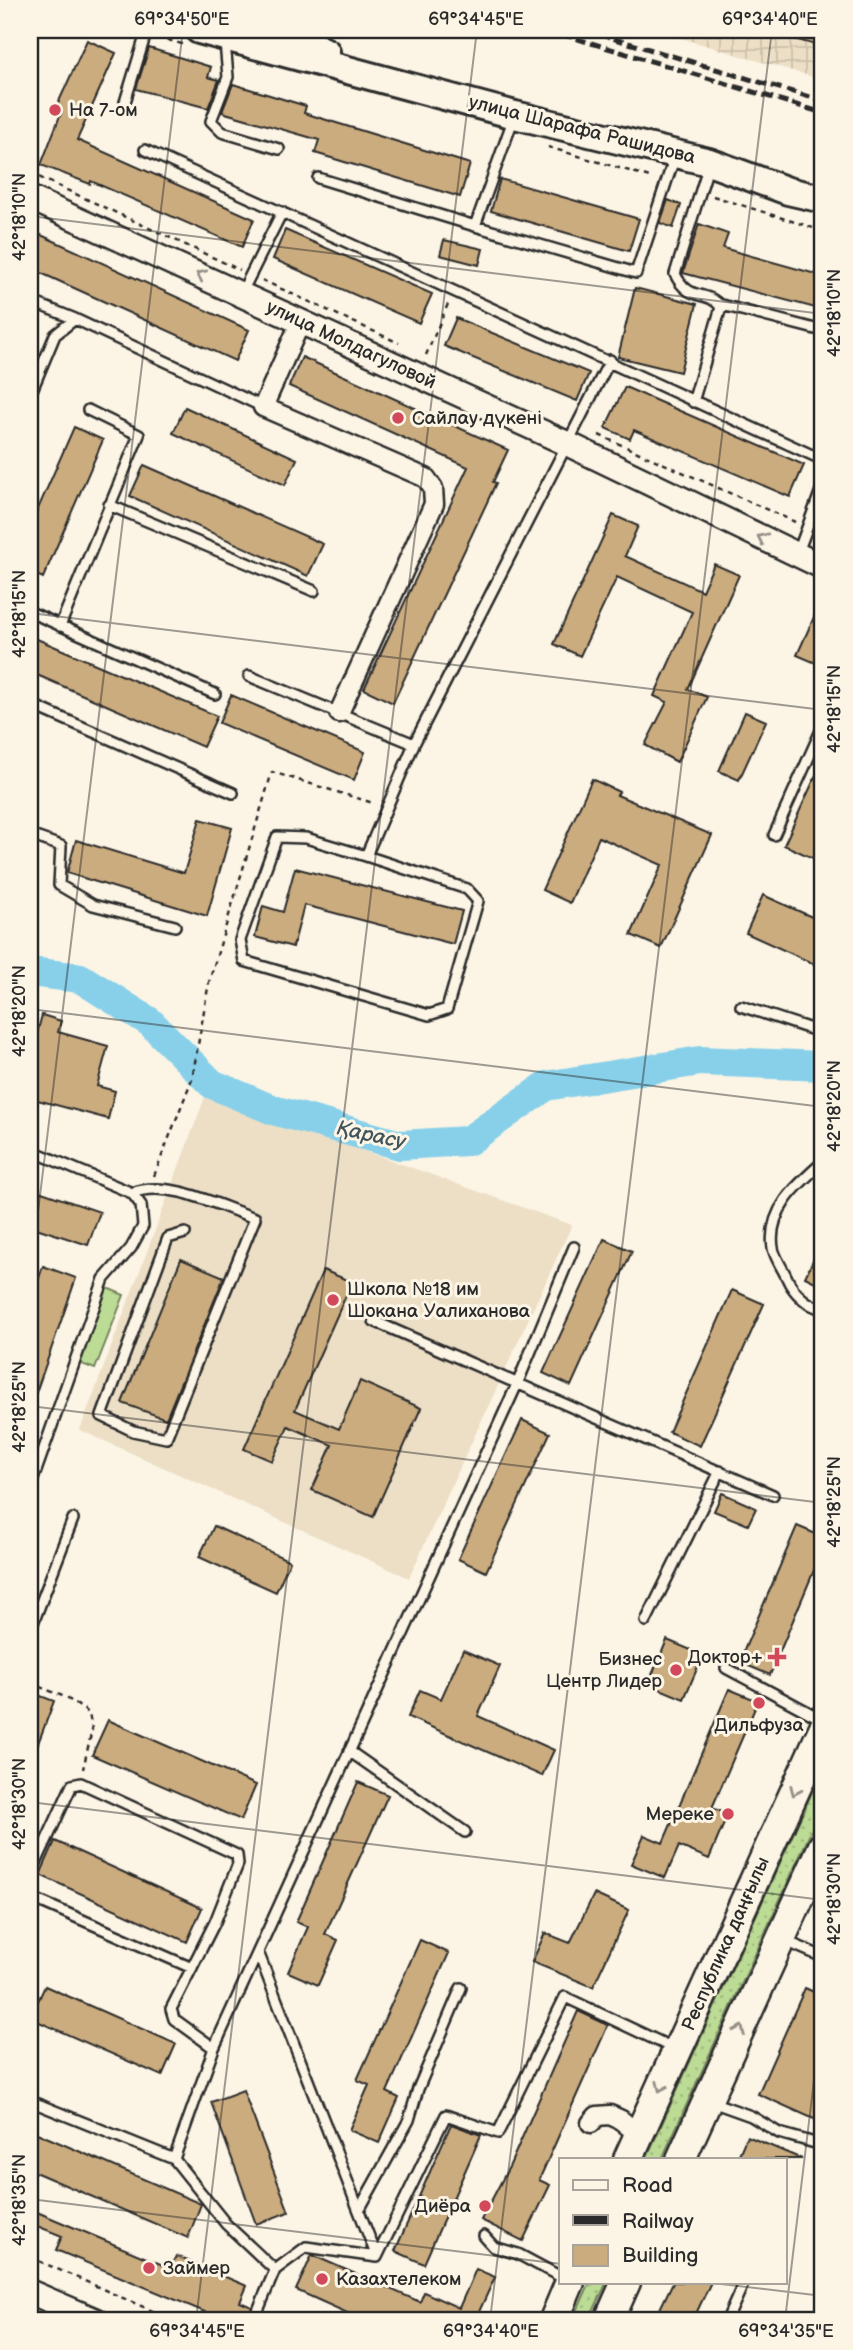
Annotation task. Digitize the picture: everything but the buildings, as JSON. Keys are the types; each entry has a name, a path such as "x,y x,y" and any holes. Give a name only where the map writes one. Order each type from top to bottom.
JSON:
{"main road":[{"path":"199,30 375,76"},
{"path":"282,30 375,76"},
{"name":"улица Шарафа Рашидова","path":"375,76 514,115 709,162 823,202"},
{"name":"Республика даңғылы","path":"633,2147 823,1728"},
{"path":"681,2158 823,1846"},
{"path":"554,2320 569,2284"},
{"path":"614,2317 625,2284"}],"street":[{"name":"улица Молдагуловой","path":"30,198 246,284 301,321 573,435 823,568"},
{"path":"301,321 263,407 426,478 433,488 434,504 340,713"},
{"path":"592,2123 597,2116 610,2115 633,2147"},
{"path":"30,2292 95,2320"}],"lane":[{"path":"125,102 147,30"},
{"path":"225,37 228,78 211,121 222,132 279,149"},
{"path":"475,226 514,115"},
{"path":"145,150 610,360 693,402 823,460"},
{"path":"318,178 636,273 675,154"},
{"path":"709,162 675,274 682,288 718,304 823,331"},
{"path":"246,284 282,212"},
{"path":"30,301 75,319 263,407"},
{"path":"693,402 721,316 718,304"},
{"path":"30,396 55,335 75,319"},
{"path":"366,856 414,744 610,360"},
{"path":"60,626 139,435 88,410"},
{"path":"797,555 823,485"},
{"path":"109,505 314,590"},
{"path":"30,612 215,694"},
{"path":"250,676 414,744"},
{"path":"30,704 233,793"},
{"path":"774,835 823,726"},
{"path":"30,835 61,846 59,885 93,905 175,926"},
{"path":"277,837 306,838 366,856 467,888 478,901 446,1009 429,1015 244,961 240,940 277,837"},
{"path":"741,1006 823,1033"},
{"path":"30,1150 132,1193 141,1205 143,1226 131,1248 104,1279 30,1488"},
{"path":"823,1161 803,1179 780,1207 773,1228 774,1249 793,1291 823,1308"},
{"path":"132,1193 150,1186 255,1218 166,1438 133,1431 102,1416 168,1238 185,1233"},
{"path":"174,2159 214,2048 518,1382 574,1247"},
{"path":"374,1321 773,1494"},
{"path":"646,1621 720,1471"},
{"path":"30,1631 73,1519"},
{"path":"726,1668 823,1720"},
{"path":"349,1751 466,1832"},
{"path":"30,1876 72,1785 80,1783 237,1855 238,1864 215,1922 172,2008 174,2019 214,2048"},
{"path":"30,1898 192,1968"},
{"path":"781,1939 823,1957"},
{"path":"258,1952 377,2257"},
{"path":"359,2210 409,2120 418,2089 461,1988"},
{"path":"377,2257 446,2115 498,2133 565,1997 677,2050"},
{"path":"708,2100 751,2116 779,2133 815,2143 823,2150"},
{"path":"30,2101 174,2159 226,2224 275,2270"},
{"path":"484,2236 494,2247 518,2254 559,2276"},
{"path":"254,2320 275,2270 306,2247 377,2257"},
{"path":"727,2320 743,2284"}],"path":[{"path":"30,35 35,30"},
{"path":"30,173 246,284 401,344"},
{"path":"426,355 453,290"},
{"path":"573,435 807,527"},
{"path":"150,1186 192,1079 195,1050"},
{"path":"30,1684 65,1697 89,1713 92,1730 80,1783"},
{"path":"30,2257 173,2320"},
{"path":"30,2316 40,2320"}],"shaded area":[{"path":"654,30 823,30 823,80"},
{"name":"Школа №18 им Шокана Уалиханова","path":"206,1094 572,1225 409,1578 80,1430"}],"green space":[{"path":"100,1285 124,1295 95,1369 71,1360"},
{"path":"823,1768 823,1805 662,2158 646,2158"},
{"path":"589,2284 606,2284 589,2320 573,2320"}],"waterway":[{"name":"Қарасу","path":"30,972 80,978 150,1022 212,1084 273,1110 400,1145 468,1141 546,1086 700,1061 823,1066"}],"railway":[{"path":"548,30 823,113"},
{"path":"585,30 823,101"}],"place":[{"name":"На 7-ом","path":"55,110"},
{"name":"Сайлау дүкені","path":"398,418"},
{"name":"Школа №18 им Шокана Уалиханова","path":"333,1300"},
{"name":"Доктор+","path":"777,1657"},
{"name":"Бизнес Центр Лидер","path":"676,1670"},
{"name":"Дильфуза","path":"759,1703"},
{"name":"Мереке","path":"728,1814"},
{"name":"Диёра","path":"485,2206"},
{"name":"Займер","path":"149,2268"},
{"name":"Казахтелеком","path":"322,2279"}]}
